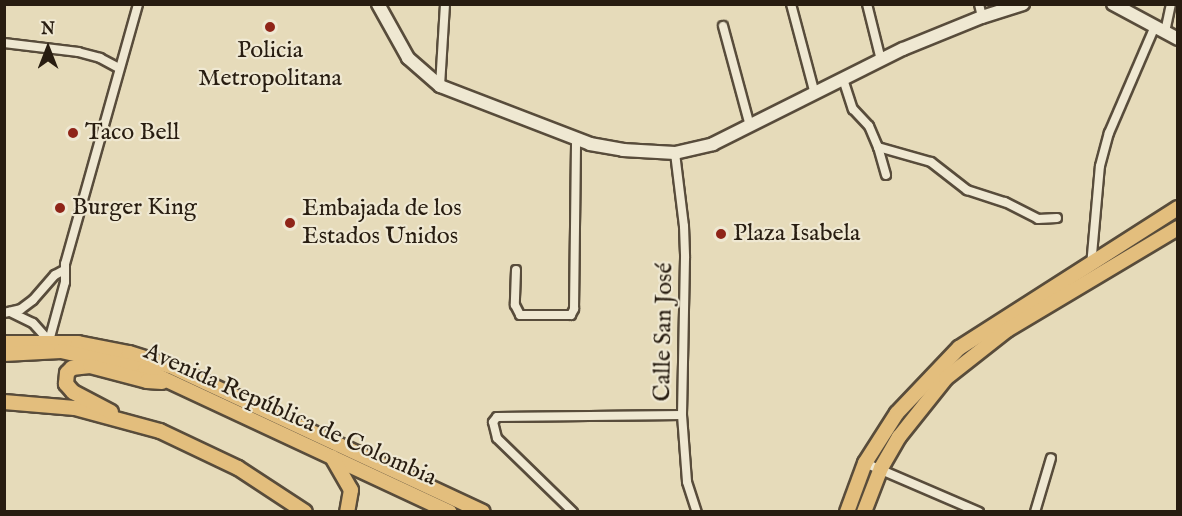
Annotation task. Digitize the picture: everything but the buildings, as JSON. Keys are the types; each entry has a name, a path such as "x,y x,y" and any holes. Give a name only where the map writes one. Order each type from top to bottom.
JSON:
{"main road":[{"path":"378,4 408,58 440,86 576,140 623,150 675,153 713,144 981,11 1023,4"},
{"path":"1113,4 1128,8 1178,39"},
{"path":"864,512 881,468 899,437 946,378 1007,330 1094,271 1178,208"},
{"path":"847,512 865,463 897,413 959,348 1094,271 1175,233"},
{"path":"4,344 49,341 100,346 170,366 483,512"},
{"name":"Avenida República de Colombia","path":"4,354 41,351 69,352 117,362 170,380 449,512"},
{"path":"124,420 73,392 66,384 68,373 72,368 90,366 147,381 170,380"},
{"path":"4,402 75,408 124,420 181,439 238,468 305,512"},
{"path":"332,457 351,490 347,512"}],"street":[{"path":"49,341 65,282 64,270 138,4"},
{"path":"440,86 445,4"},
{"path":"791,4 815,93"},
{"path":"867,4 880,60"},
{"path":"1094,271 1100,166 1109,133 1171,4"},
{"path":"723,26 750,126"},
{"path":"4,43 78,52 100,58 119,68"},
{"path":"843,79 853,109 869,126 886,175"},
{"path":"516,270 515,305 520,315 571,315 574,309 576,140"},
{"path":"878,147 931,162 967,189 1005,202 1038,219 1057,218"},
{"name":"Calle San José","path":"675,153 685,258 682,415 687,482 697,512"},
{"path":"7,312 21,309 33,300 55,275 64,270"},
{"path":"7,312 33,323 49,341"},
{"path":"573,512 497,438 493,422 497,417 682,415"},
{"path":"1035,512 1050,458"},
{"path":"865,463 979,512"}],"place":[{"name":"Policia Metropolitana","path":"270,27"},
{"name":"Taco Bell","path":"73,133"},
{"name":"Burger King","path":"60,208"},
{"name":"Embajada de los Estados Unidos","path":"290,223"},
{"name":"Plaza Isabela","path":"721,234"}]}
